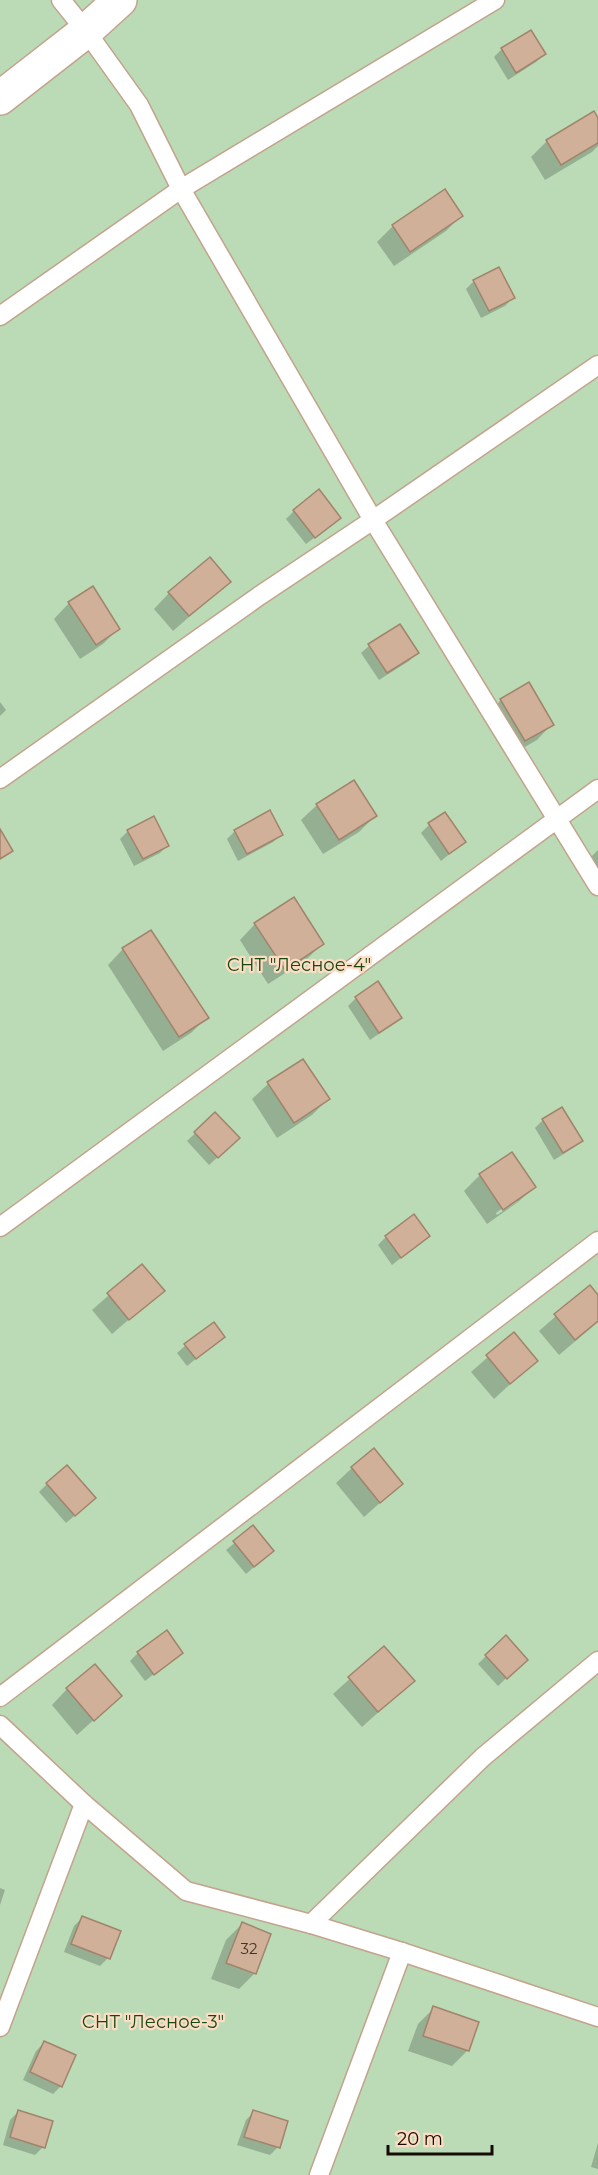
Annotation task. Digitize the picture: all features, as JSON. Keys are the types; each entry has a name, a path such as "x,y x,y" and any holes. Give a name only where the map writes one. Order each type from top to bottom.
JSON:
{"street":[{"path":"0,98 86,31 120,0"}],"lane":[{"path":"61,0 139,105 181,189 373,520 598,886"},
{"path":"0,316 181,189 495,0"},
{"path":"0,779 259,596 598,365"},
{"path":"0,1227 598,789"},
{"path":"0,1697 598,1241"},
{"path":"311,1924 483,1757 598,1660"},
{"path":"0,1725 84,1804 186,1891 311,1924 598,2017"},
{"path":"0,2027 84,1804"},
{"path":"319,2175 402,1952"}],"green space":[{"name":"СНТ \"Лесное-4\"","path":"0,0 598,0 598,2175 0,2175"}],"building":[{"path":"531,30 546,54 516,73 501,48"},
{"path":"594,111 598,118 598,143 561,165 546,140"},
{"path":"445,189 463,216 410,252 392,225"},
{"path":"499,267 515,298 489,311 473,280"},
{"path":"319,489 341,518 315,538 293,510"},
{"path":"210,557 231,582 189,616 168,592"},
{"path":"93,586 120,629 96,645 68,602"},
{"path":"400,624 419,653 387,673 368,644"},
{"path":"529,682 554,725 525,741 500,699"},
{"path":"354,780 377,816 339,840 316,804"},
{"path":"270,810 283,835 247,854 234,830"},
{"path":"445,812 466,842 449,854 428,823"},
{"path":"154,816 169,846 143,859 127,830"},
{"path":"0,829 13,851 0,859"},
{"path":"294,897 324,944 285,970 254,923"},
{"path":"151,930 209,1018 179,1037 122,948"},
{"path":"378,981 402,1018 379,1033 355,997"},
{"path":"303,1059 330,1099 294,1123 267,1082"},
{"path":"562,1107 583,1141 563,1153 542,1119"},
{"path":"215,1112 240,1138 218,1158 194,1132"},
{"path":"512,1152 536,1187 503,1210 479,1174"},
{"path":"414,1214 430,1236 401,1258 385,1236"},
{"path":"142,1264 165,1291 129,1320 107,1293"},
{"path":"590,1285 598,1295 598,1321 575,1340 554,1314"},
{"path":"214,1322 225,1337 196,1359 184,1344"},
{"path":"514,1332 538,1361 510,1384 486,1355"},
{"path":"374,1448 403,1484 380,1503 351,1467"},
{"path":"67,1465 96,1498 75,1516 46,1483"},
{"path":"253,1525 274,1551 254,1567 233,1541"},
{"path":"167,1630 183,1653 154,1675 137,1652"},
{"path":"506,1635 528,1660 507,1679 485,1655"},
{"path":"384,1646 415,1681 378,1712 348,1677"},
{"path":"95,1664 122,1696 94,1721 66,1688"},
{"path":"82,1916 121,1931 110,1959 71,1944"},
{"path":"242,1922 271,1934 256,1974 226,1963"},
{"path":"433,2006 479,2022 469,2051 423,2036"},
{"path":"44,2041 76,2055 62,2087 30,2072"},
{"path":"18,2110 53,2121 45,2148 10,2137"},
{"path":"253,2110 288,2121 280,2148 244,2137"}],"park label":[{"name":"СНТ \"Лесное-3\"","path":"153,2022"}]}
